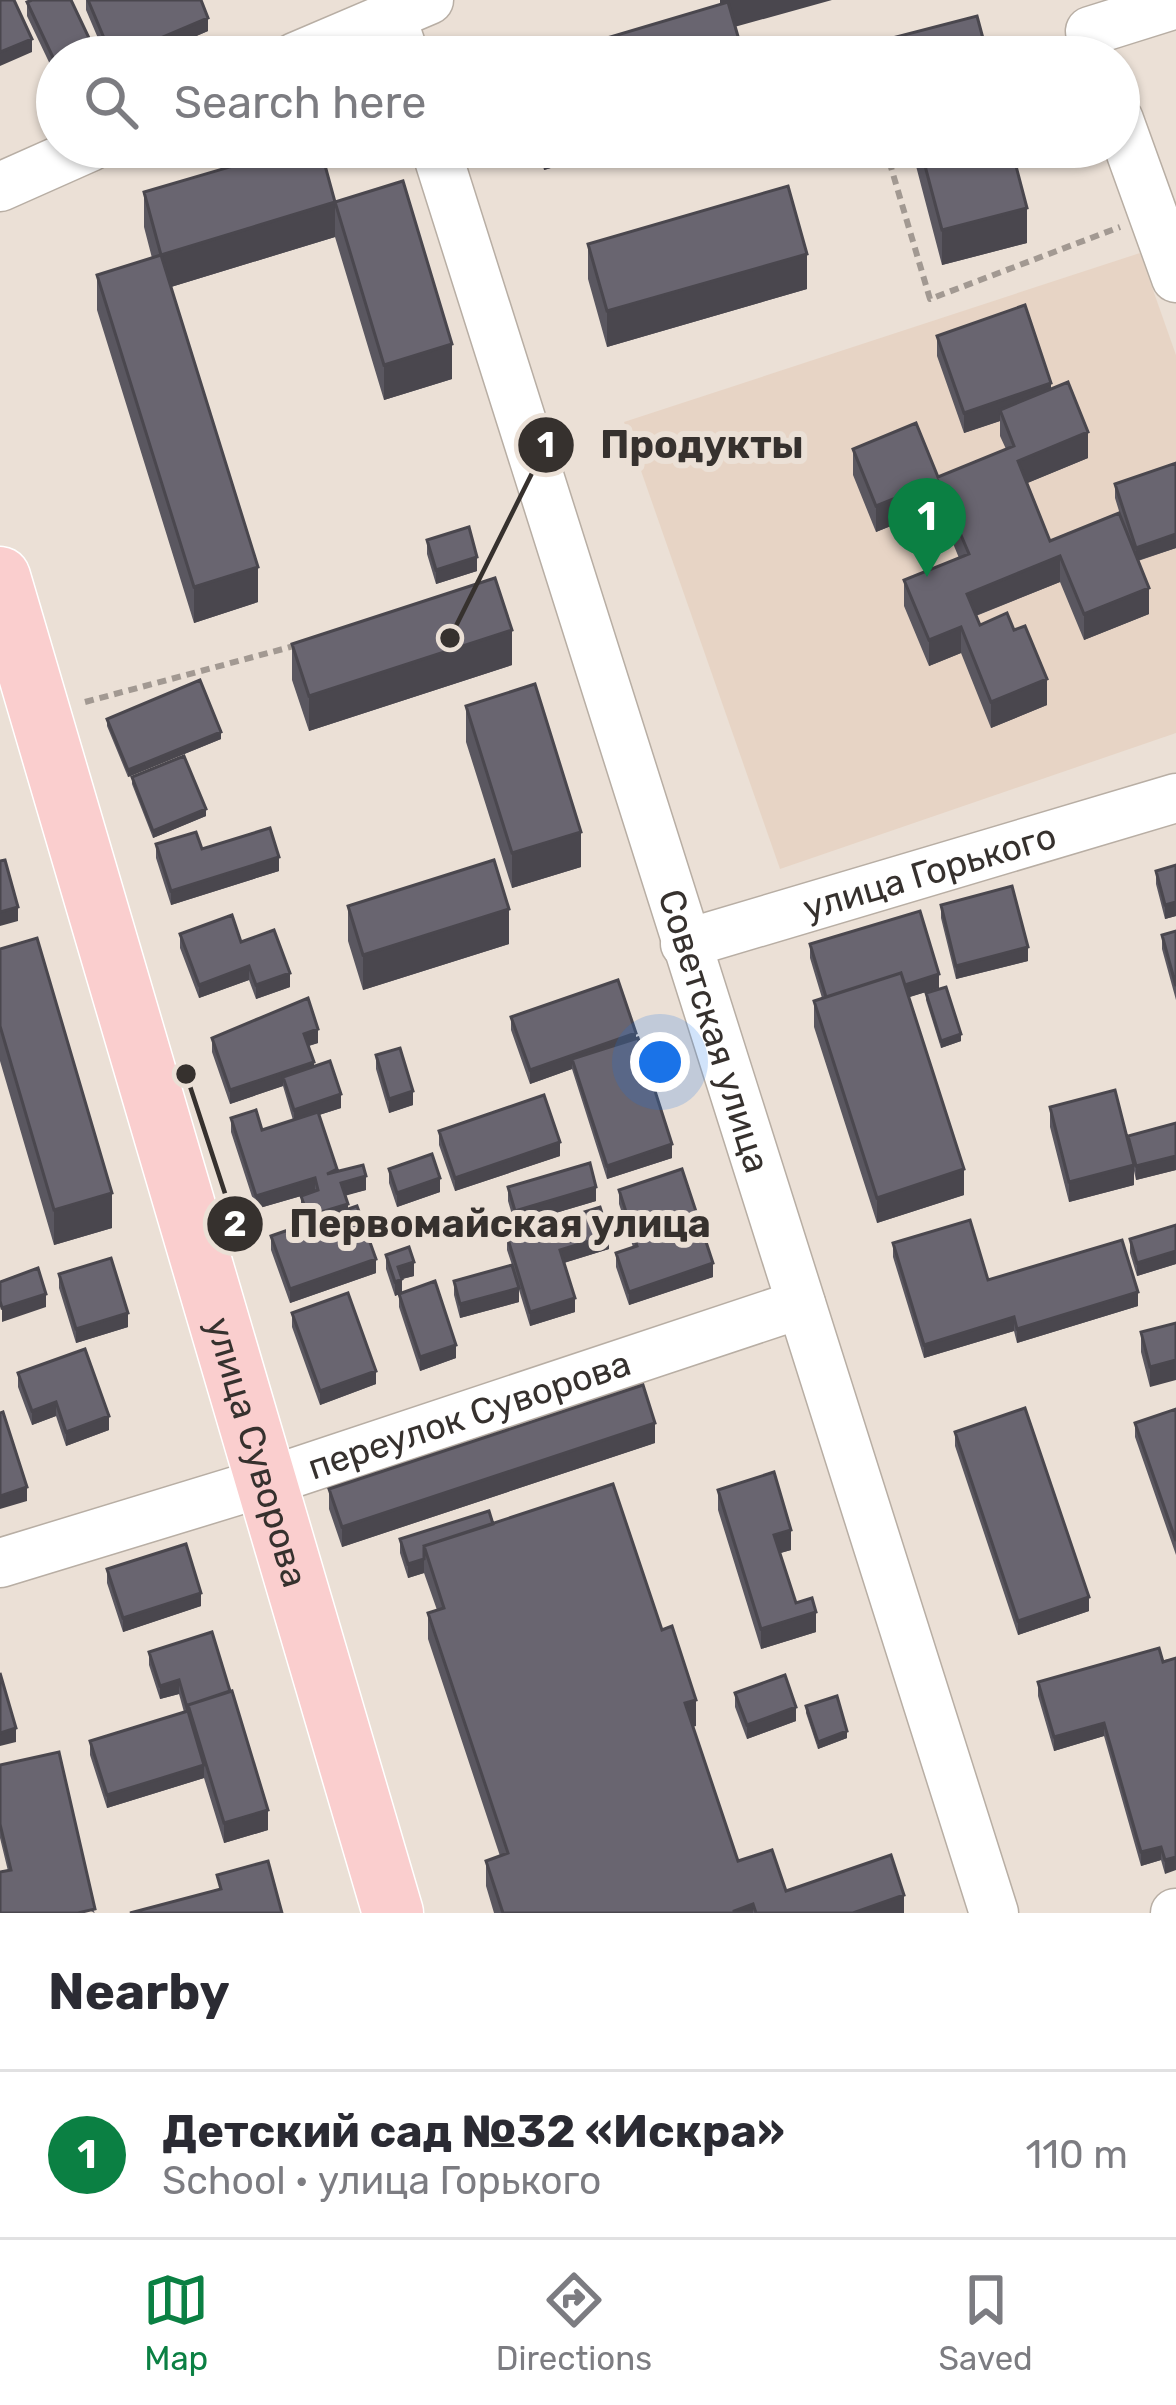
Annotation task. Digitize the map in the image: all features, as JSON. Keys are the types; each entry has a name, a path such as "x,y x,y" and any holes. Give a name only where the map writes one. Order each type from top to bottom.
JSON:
{"main road":[{"name":"улица Суворова","path":"0,577 393,1913"}],"street":[{"path":"1090,30 1176,4"},
{"path":"367,36 408,24"},
{"path":"0,187 43,168"},
{"name":"Советская улица","path":"442,168 994,1913"},
{"path":"1135,168 1176,278"},
{"name":"улица Горького","path":"685,944 1176,798"},
{"name":"переулок Суворова","path":"0,1563 269,1481 801,1304"}],"path":[{"path":"891,168 929,299 1151,216"},
{"path":"42,714 302,644"}],"shaded area":[{"path":"1140,253 1176,355 1176,733 780,869 624,422"}],"building":[{"path":"0,0 14,0 32,39 0,52"},
{"path":"71,0 88,36 43,36 27,2"},
{"path":"88,0 201,0 208,18 166,36 103,36"},
{"path":"728,2 738,36 614,36"},
{"path":"977,16 982,36 900,36"},
{"path":"226,168 326,168 335,202 161,255 144,192"},
{"path":"926,168 1017,168 1027,208 942,230"},
{"path":"403,181 452,344 384,365 335,202"},
{"path":"788,186 807,254 607,311 588,244"},
{"path":"161,255 258,567 194,587 97,275"},
{"path":"1025,305 1051,383 964,413 937,336"},
{"path":"1068,382 1088,432 1018,461 1050,541 1119,513 1149,588 1084,614 1060,556 967,594 980,625 1007,613 1014,630 1025,626 1047,679 991,702 961,627 929,640 904,580 969,554 938,481 876,506 853,449 916,423 938,477 1014,446 1000,410"},
{"path":"1176,463 1176,534 1136,548 1115,484"},
{"path":"469,527 477,557 436,570 427,540"},
{"path":"495,578 512,630 309,696 292,644"},
{"path":"200,680 221,732 128,770 107,719"},
{"path":"535,684 581,832 512,853 466,706"},
{"path":"184,756 206,809 153,831 132,777"},
{"path":"270,828 279,857 171,891 156,844 196,832 202,849"},
{"path":"5,860 18,907 0,912 0,861"},
{"path":"494,860 509,909 363,955 348,906"},
{"path":"1176,865 1176,902 1165,905 1156,871"},
{"path":"1012,886 1028,947 956,966 941,905"},
{"path":"920,911 939,974 905,985 901,973 826,997 810,944"},
{"path":"232,915 241,942 274,930 290,973 256,985 249,966 199,985 180,934"},
{"path":"1176,931 1176,986 1162,935"},
{"path":"37,938 112,1193 54,1210 0,1026 0,949"},
{"path":"901,973 964,1169 877,1198 814,1001"},
{"path":"618,980 636,1033 530,1070 511,1017"},
{"path":"946,987 961,1034 941,1041 926,993"},
{"path":"308,998 318,1029 304,1034 314,1062 230,1090 212,1038"},
{"path":"638,1038 672,1144 607,1166 572,1059"},
{"path":"400,1048 413,1091 389,1099 376,1055"},
{"path":"330,1061 341,1094 294,1110 283,1077"},
{"path":"1115,1090 1134,1165 1069,1182 1050,1107"},
{"path":"544,1095 560,1142 455,1178 439,1131"},
{"path":"256,1110 262,1130 318,1112 337,1169 327,1174 363,1165 366,1176 341,1183 348,1204 308,1216 301,1196 318,1190 315,1178 256,1196 231,1118"},
{"path":"1176,1123 1176,1156 1136,1166 1128,1136"},
{"path":"432,1154 440,1178 397,1193 389,1169"},
{"path":"590,1163 596,1187 515,1211 508,1187"},
{"path":"682,1169 713,1263 629,1292 616,1253 637,1246 619,1190"},
{"path":"357,1206 376,1259 290,1289 271,1236"},
{"path":"600,1207 609,1235 560,1250 575,1298 530,1312 507,1236"},
{"path":"970,1220 988,1280 1122,1240 1138,1292 1017,1329 1014,1317 924,1345 893,1243"},
{"path":"1176,1225 1176,1251 1137,1263 1130,1239"},
{"path":"409,1247 414,1262 398,1267 402,1279 395,1282 386,1255"},
{"path":"111,1258 128,1313 76,1329 59,1274"},
{"path":"512,1265 519,1288 460,1304 454,1281"},
{"path":"38,1268 46,1294 2,1308 0,1282"},
{"path":"435,1281 456,1345 420,1357 399,1294"},
{"path":"348,1293 376,1371 320,1391 292,1313"},
{"path":"1176,1323 1176,1360 1150,1367 1141,1332"},
{"path":"85,1349 109,1416 66,1432 56,1402 32,1411 18,1373"},
{"path":"643,1385 655,1423 342,1527 329,1489"},
{"path":"1025,1408 1089,1597 1018,1621 955,1432"},
{"path":"1176,1409 1176,1541 1135,1423"},
{"path":"0,1413 27,1487 0,1496"},
{"path":"774,1472 791,1530 774,1535 796,1603 812,1598 816,1612 761,1629 718,1490"},
{"path":"613,1484 662,1630 672,1626 696,1700 685,1703 738,1861 772,1850 786,1891 891,1855 904,1895 853,1913 756,1913 753,1904 734,1913 503,1913 486,1861 508,1853 428,1613 444,1608 424,1546"},
{"path":"489,1511 493,1524 424,1546 424,1559 408,1564 400,1539"},
{"path":"186,1544 201,1593 123,1618 107,1569"},
{"path":"212,1632 230,1691 188,1705 188,1711 179,1680 160,1686 149,1652"},
{"path":"1159,1648 1163,1662 1176,1658 1176,1857 1165,1860 1161,1847 1141,1852 1104,1723 1054,1737 1038,1682"},
{"path":"0,1673 16,1728 0,1733"},
{"path":"785,1675 796,1707 747,1725 735,1693"},
{"path":"232,1691 268,1810 224,1823 188,1705"},
{"path":"837,1696 847,1731 818,1742 806,1706"},
{"path":"188,1711 204,1765 107,1795 90,1741"},
{"path":"59,1752 95,1909 0,1913 0,1872 11,1870 0,1824 0,1765"},
{"path":"268,1861 282,1913 130,1913 221,1889 217,1875"}],"place":[{"name":"Детский сад №32 «Искра»","path":"927,577"},
{"name":"Продукты","path":"450,638"},
{"name":"Первомайская улица","path":"186,1074"}]}
